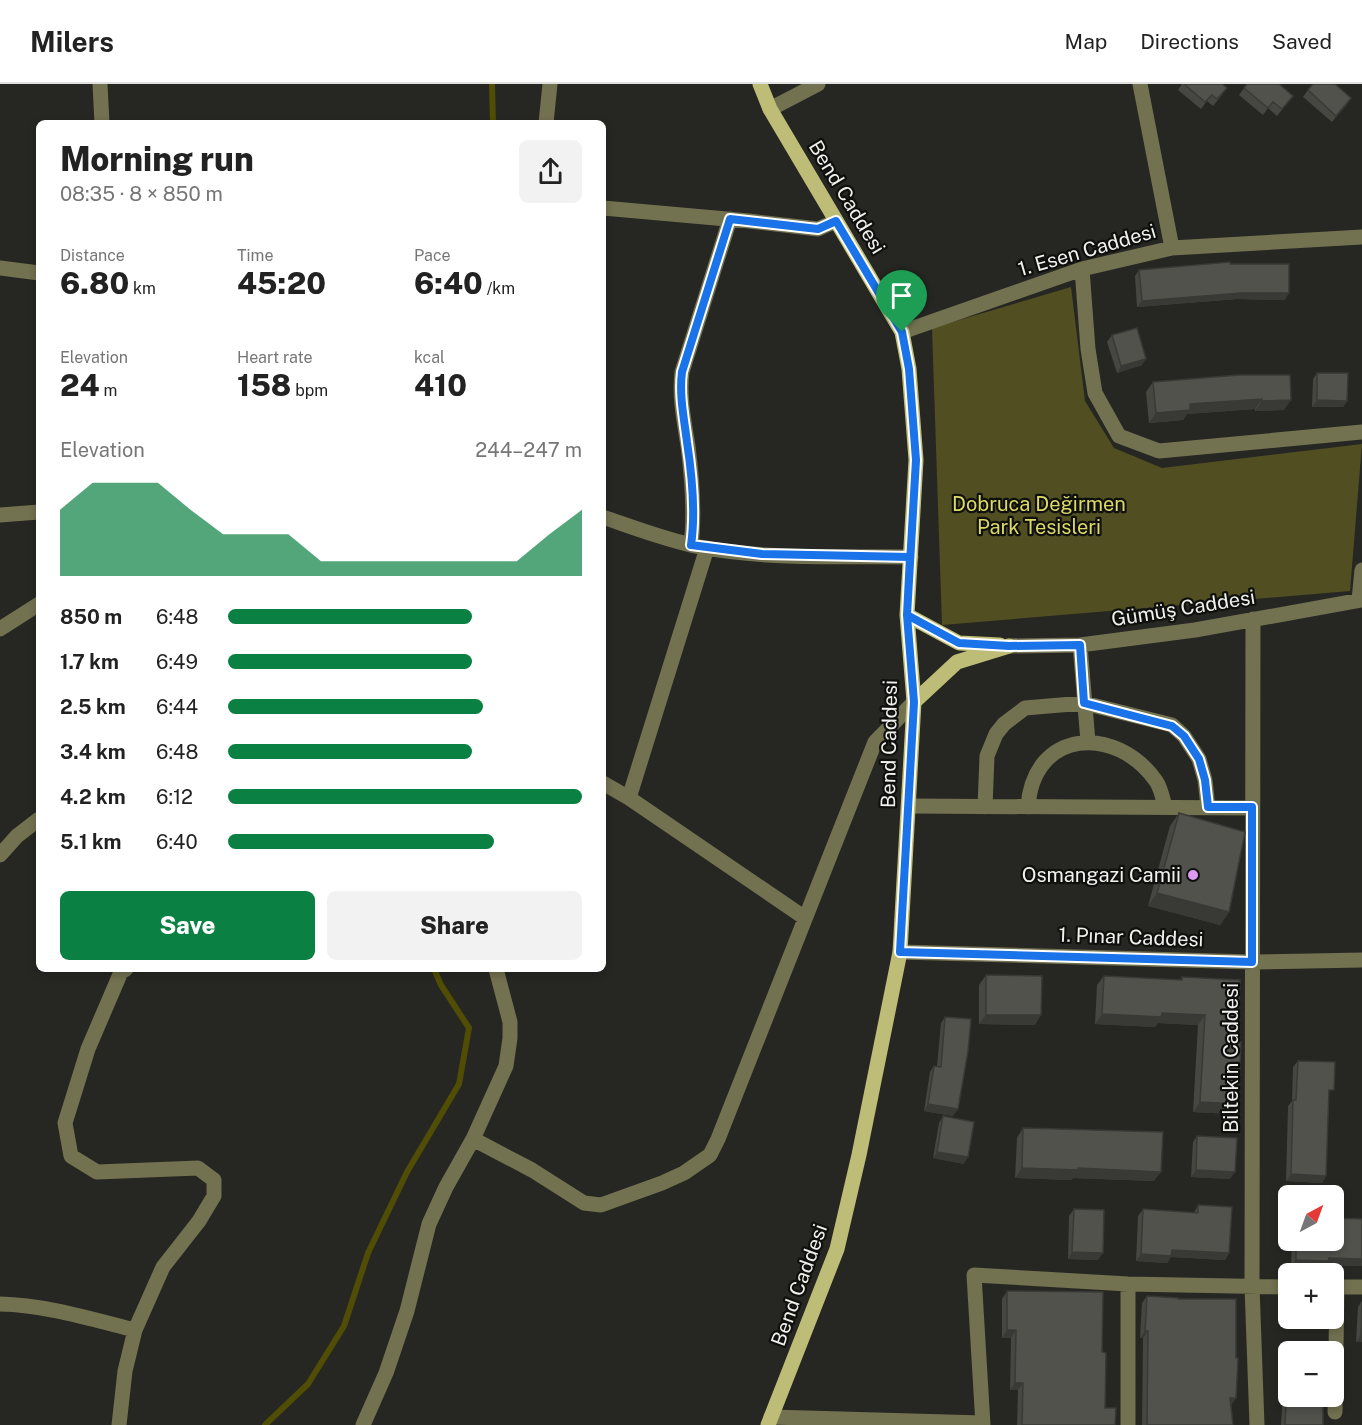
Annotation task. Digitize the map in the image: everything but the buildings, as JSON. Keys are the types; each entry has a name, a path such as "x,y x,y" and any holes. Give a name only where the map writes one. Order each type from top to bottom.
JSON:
{"main road":[{"path":"750,84 770,109"},
{"name":"Bend Caddesi","path":"760,84 770,109 902,332 909,369 916,460 907,615 914,702 900,952 837,1249 769,1421"},
{"path":"907,615 959,643 1009,646"},
{"path":"914,702 957,662 1009,646"}],"street":[{"path":"100,84 102,120"},
{"path":"546,120 550,84"},
{"path":"770,109 818,84"},
{"path":"1140,84 1172,248"},
{"path":"606,208 818,229 836,221"},
{"path":"691,545 694,526 680,389 682,372 730,219"},
{"name":"1. Esen Caddesi","path":"902,332 1082,269 1172,248 1362,237"},
{"path":"0,268 36,273"},
{"path":"1082,269 1088,349 1095,393 1119,436 1159,451 1362,432"},
{"path":"0,515 36,512"},
{"path":"606,518 644,532 707,548 762,554 910,557"},
{"path":"628,798 707,548"},
{"path":"1360,600 1362,570"},
{"name":"Gümüş Caddesi","path":"1009,646 1080,645 1195,630 1360,600"},
{"path":"0,629 36,606"},
{"name":"Biltekin Caddesi","path":"1253,619 1252,1286 1257,1425"},
{"path":"1080,645 1088,742"},
{"path":"473,1139 532,1170 584,1203 601,1205 662,1183 702,1163 710,1155 718,1139 874,742 914,702"},
{"path":"985,807 987,756 996,734 1004,724 1025,708 1084,703 1172,726 1184,736 1199,759 1205,780 1208,807"},
{"path":"1028,807 1032,780 1043,763 1059,749 1088,742 1110,745 1135,759 1158,783 1165,807"},
{"path":"606,785 805,918"},
{"path":"909,806 1252,807"},
{"path":"0,855 17,836 36,821"},
{"name":"1. Pınar Caddesi","path":"900,952 1252,962 1362,960"},
{"path":"119,1425 124,1371 135,1330 163,1267 199,1221 214,1196 214,1180 198,1168 97,1172 71,1156 65,1123 88,1049 121,972"},
{"path":"363,1425 386,1373 407,1311 429,1224 446,1187 473,1139 502,1077 509,1054 510,1022 497,972"},
{"path":"769,1421 983,1424 974,1275 1128,1284 1278,1287"},
{"path":"1128,1284 1128,1425"},
{"path":"1344,1287 1362,1287"},
{"path":"0,1304 19,1304 74,1314 135,1330"},
{"path":"1335,1329 1335,1412"}],"green space":[{"name":"Dobruca Değirmen Park Tesisleri","path":"1071,287 1085,401 1114,448 1162,468 1362,444 1350,591 942,625 932,328"}],"waterway":[{"path":"492,84 493,120"},
{"path":"265,1425 308,1384 344,1326 368,1253 407,1172 459,1084 469,1028 441,985 435,972"}],"place":[{"name":"Osmangazi Camii","path":"1193,875"}],"route":[{"path":"902,332 836,221 818,229 730,219 682,372 680,389 694,526 691,545 730,552 762,554 910,557 907,615 914,702 900,952 1252,962 1252,807 1208,807 1203,769 1184,736 1172,726 1084,703 1080,645 1009,646 959,643 907,615 916,460 909,369 902,332"}]}
